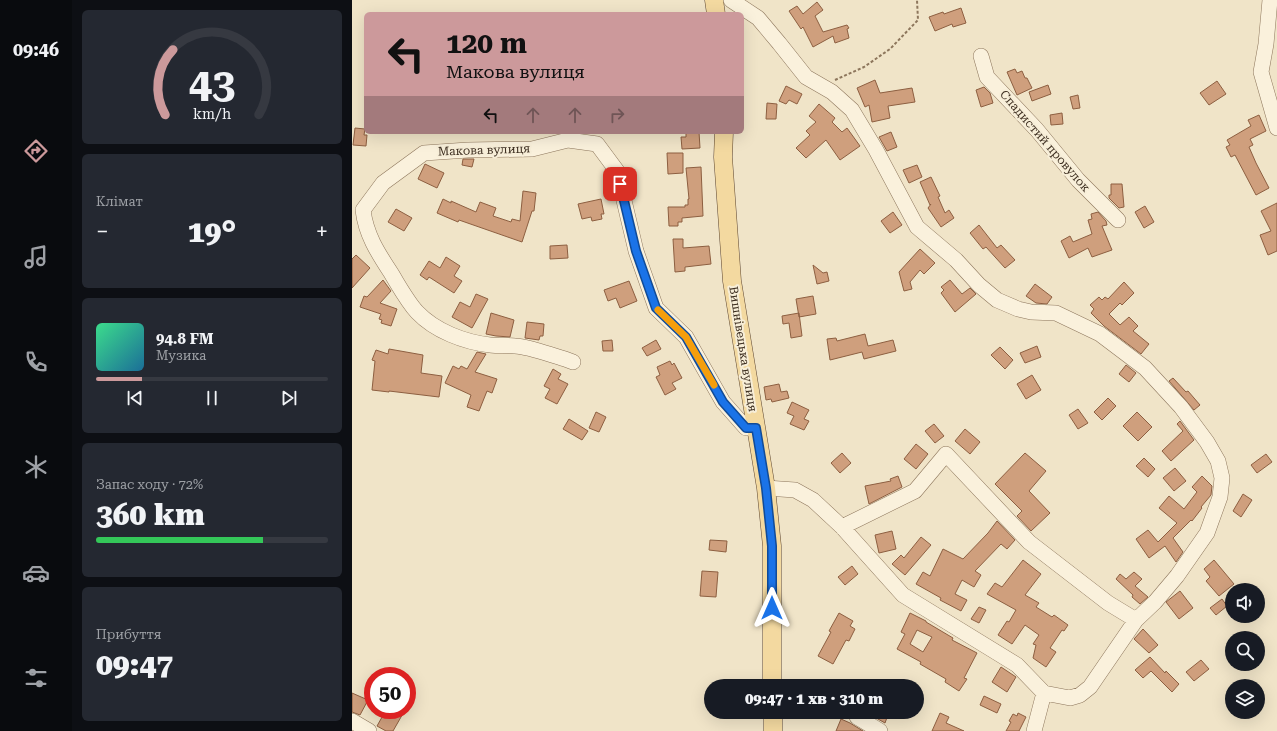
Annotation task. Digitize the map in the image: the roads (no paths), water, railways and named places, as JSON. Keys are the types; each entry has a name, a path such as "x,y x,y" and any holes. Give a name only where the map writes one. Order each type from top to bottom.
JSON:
{"main road":[{"path":"714,0 716,12"},
{"name":"Вишнівецька вулиця","path":"724,134 723,156 732,281 766,488 772,546 772,679"},
{"path":"773,719 773,731"}],"street":[{"path":"731,0 758,18 806,77 832,92 852,110 876,150 917,226 956,260 979,285 997,300 1018,309 1031,312 1056,313 1100,334 1145,368 1181,408 1207,442 1218,461 1222,482 1220,497 1207,533 1177,576 1155,602 1136,620 1090,687 1080,695 1070,698 1044,693 1017,665 903,595 842,527 813,500 795,490 766,488"},
{"path":"1270,0 1261,72 1277,128"},
{"name":"Спадистий провулок","path":"981,56 987,77 1037,130 1078,180 1118,220"},
{"name":"Макова вулиця","path":"573,362 516,346 490,345 473,342 452,335 433,326 416,311 370,239 364,224 363,210 383,182 424,153 468,150 532,149 568,140 597,144 617,171 636,251 656,308 686,337 723,402 746,428 756,428"},
{"path":"842,527 915,492 946,454 1029,542 1108,603 1136,620"},
{"path":"1034,731 1044,693"},
{"path":"860,719 880,731"},
{"path":"352,721 369,731"}]}
